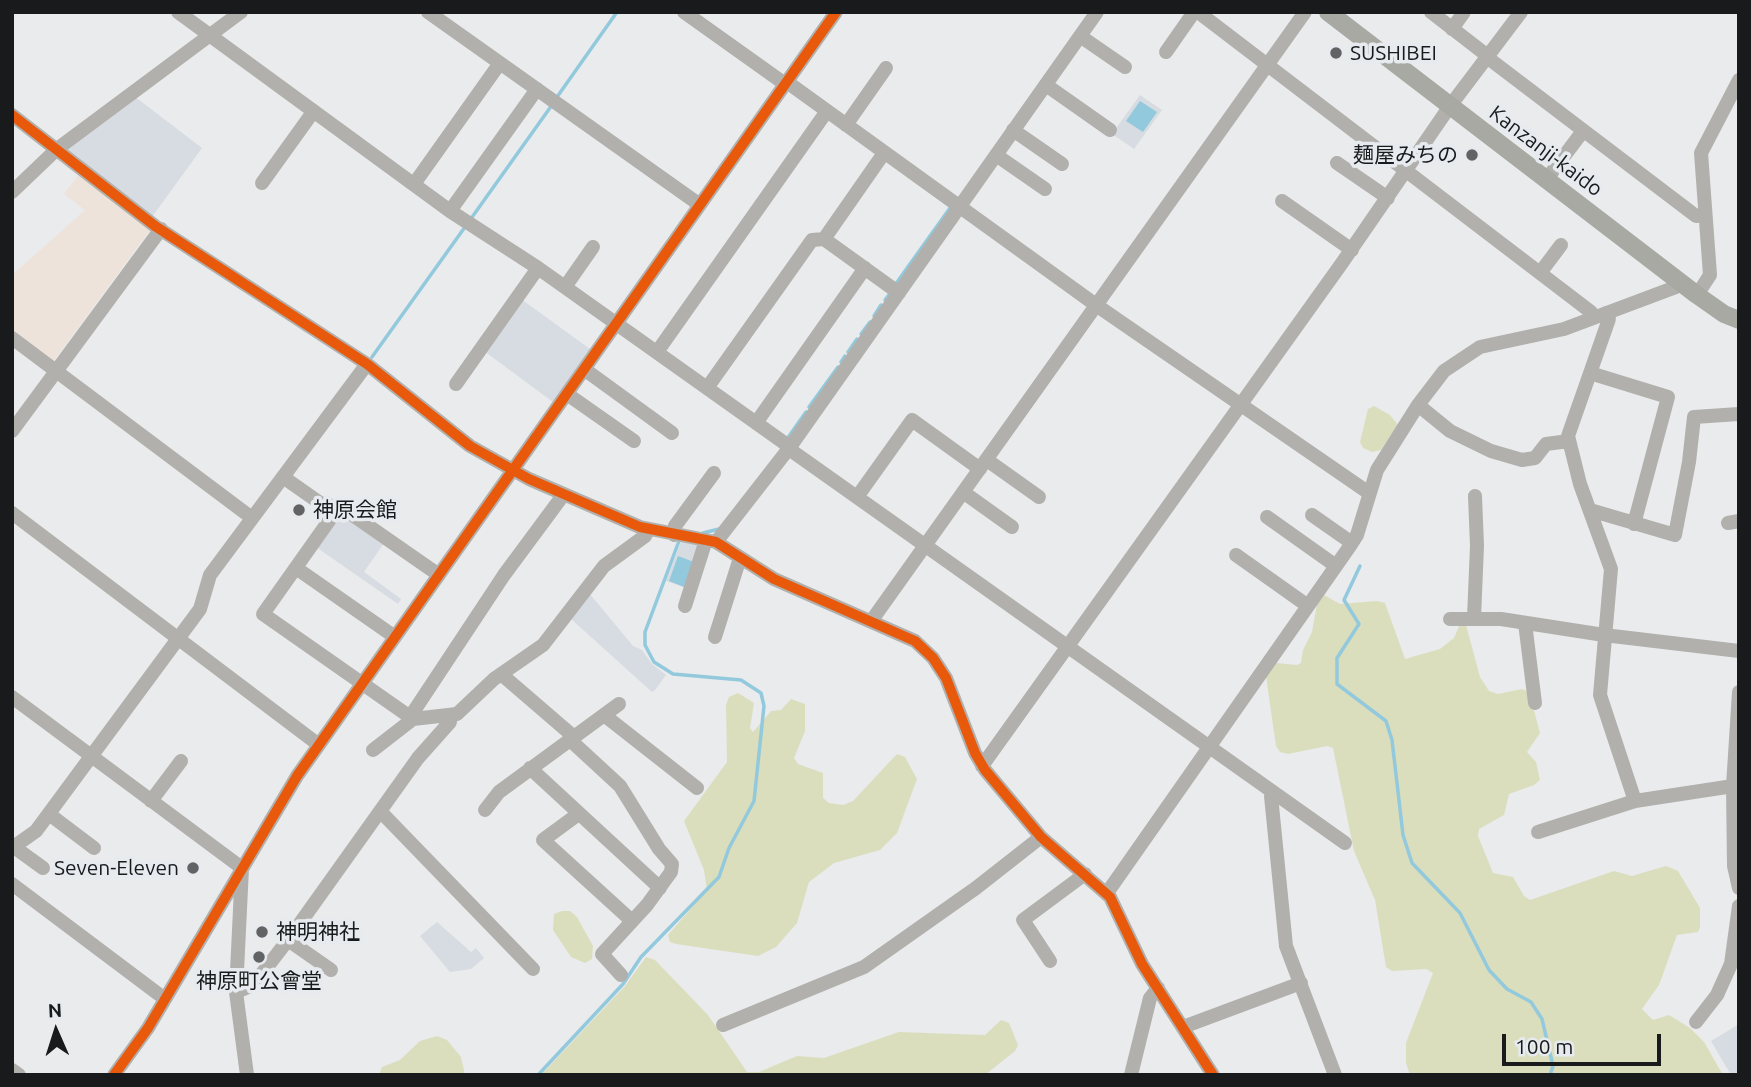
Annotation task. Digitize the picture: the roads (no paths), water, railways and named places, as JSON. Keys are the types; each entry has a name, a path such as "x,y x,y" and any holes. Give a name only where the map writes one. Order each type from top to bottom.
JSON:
{"main road":[{"name":"Kanzanji-kaido","path":"1328,12 1697,295 1724,314 1739,320"}],"street":[{"path":"178,12 450,211 617,323 925,546 1345,843"},
{"path":"12,192 57,149 211,37 241,12"},
{"path":"428,12 700,205"},
{"path":"684,12 827,111 1096,306 1369,493"},
{"path":"114,1075 141,1039 242,868 319,745 836,12"},
{"path":"685,606 711,541 789,448 1097,12"},
{"path":"1166,52 1196,12 1591,312 1609,319 1568,436 1611,569 1601,701 1635,802"},
{"path":"872,620 1305,12"},
{"path":"1431,12 1696,216 1704,215"},
{"path":"1452,29 1464,12"},
{"path":"982,766 1352,250 1450,106 1489,58 1521,12"},
{"path":"1080,36 1125,67"},
{"path":"414,184 500,63"},
{"path":"846,125 887,68"},
{"path":"1697,295 1710,275 1701,153 1739,80"},
{"path":"1046,85 1110,130"},
{"path":"450,211 537,89"},
{"path":"657,352 827,111"},
{"path":"262,183 313,112"},
{"path":"12,115 161,229 367,363 465,442 513,470 648,530 711,541 774,579 915,641 940,667 982,766 1041,837 1107,893 1136,953 1213,1075"},
{"path":"1013,130 1062,164"},
{"path":"1546,180 1583,131"},
{"path":"824,239 884,153"},
{"path":"996,155 1045,189"},
{"path":"1337,163 1388,198"},
{"path":"1282,201 1352,250"},
{"path":"12,431 161,229"},
{"path":"707,388 812,240 824,239 899,293"},
{"path":"1540,273 1562,245"},
{"path":"565,287 593,247"},
{"path":"456,384 538,268"},
{"path":"756,423 865,268"},
{"path":"1107,893 1352,543 1377,470 1418,405 1444,371 1473,350 1551,332 1676,287 1680,282"},
{"path":"12,338 252,518"},
{"path":"43,868 13,847 36,831 200,609 210,575 367,363"},
{"path":"584,369 673,433"},
{"path":"1590,373 1668,397 1634,524"},
{"path":"567,394 634,442"},
{"path":"1418,405 1450,431 1491,451 1522,460 1535,458 1546,444 1569,441"},
{"path":"1590,510 1675,535 1694,417 1739,414"},
{"path":"857,497 912,420 1039,497"},
{"path":"674,535 675,526 714,473"},
{"path":"283,477 320,503 338,508 439,575"},
{"path":"963,492 1012,527"},
{"path":"373,750 412,718 504,575 560,504 564,494"},
{"path":"1474,618 1477,546 1475,496"},
{"path":"338,508 263,614 412,718 457,714 501,674 543,645 604,566 645,536 648,530"},
{"path":"12,513 319,745"},
{"path":"1312,515 1352,543"},
{"path":"1267,517 1336,566"},
{"path":"1236,555 1308,606"},
{"path":"715,637 740,558"},
{"path":"296,568 395,638"},
{"path":"1450,619 1474,618 1525,623 1739,651"},
{"path":"1525,623 1535,703"},
{"path":"501,674 620,786 659,849 670,860 671,872 660,888 602,954 621,975"},
{"path":"1739,692 1733,786 1734,866 1739,888"},
{"path":"12,697 242,868"},
{"path":"485,810 499,792 571,737 620,704"},
{"path":"236,992 253,985 288,940 418,758 450,722 450,715"},
{"path":"604,715 697,788"},
{"path":"151,801 181,761"},
{"path":"530,768 660,888"},
{"path":"1538,832 1635,802 1733,786"},
{"path":"1273,793 1271,796 1286,946 1335,1075"},
{"path":"380,811 533,969"},
{"path":"49,814 94,848"},
{"path":"578,815 542,840 632,921"},
{"path":"723,1025 864,967 976,888 1041,837"},
{"path":"242,868 236,992 247,1075"},
{"path":"1050,961 1023,920 1085,874"},
{"path":"12,884 165,999"},
{"path":"1696,1022 1717,995 1731,964 1739,906"},
{"path":"288,940 331,970"},
{"path":"1183,1027 1301,984"},
{"path":"1131,1075 1150,998 1158,988"},
{"path":"12,1070 19,1075"}],"water":[{"path":"1140,101 1157,112 1143,132 1126,121"},
{"path":"678,556 694,562 684,587 669,581"}],"waterway":[{"path":"557,97 617,12"},
{"path":"470,220 552,105"},
{"path":"895,285 950,208"},
{"path":"372,357 465,227"},
{"path":"885,300 891,292"},
{"path":"874,316 881,305"},
{"path":"861,334 870,322"},
{"path":"848,352 857,339"},
{"path":"841,362 845,356"},
{"path":"809,407 838,367"},
{"path":"787,439 806,412"},
{"path":"703,533 719,529"},
{"path":"538,1075 623,984 641,957 719,877 729,848 754,801 764,706 761,693 741,680 673,674 654,662 645,645 645,632 679,541"},
{"path":"1360,566 1344,600 1359,624 1337,658 1337,684 1386,721 1392,740 1403,835 1412,863 1460,913 1489,970 1507,989 1531,1002 1542,1019 1553,1066 1550,1075"}],"place":[{"name":"SUSHIBEI","path":"1336,53"},
{"name":"麺屋みちの","path":"1472,155"},
{"name":"神原会館","path":"299,510"},
{"name":"Seven-Eleven","path":"193,868"},
{"name":"神明神社","path":"262,932"},
{"name":"神原町公會堂","path":"259,957"}]}
